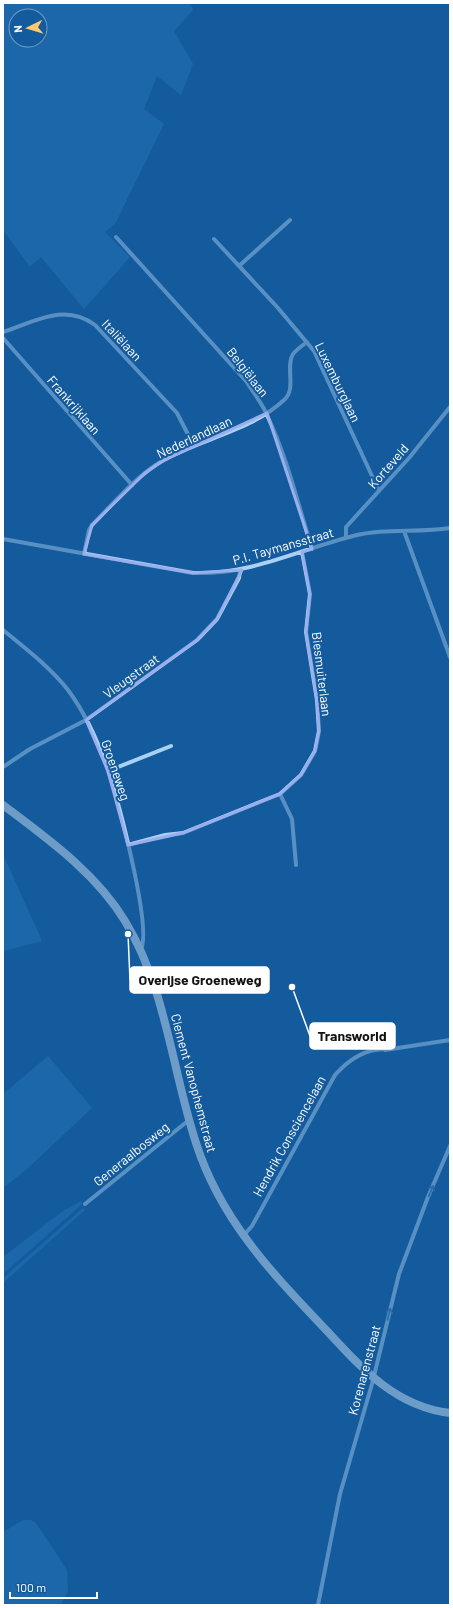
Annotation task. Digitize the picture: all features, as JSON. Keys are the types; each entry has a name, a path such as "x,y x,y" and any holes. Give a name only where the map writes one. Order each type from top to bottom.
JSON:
{"street":[{"path":"239,266 290,220"},
{"name":"Belgiëlaan","path":"116,237 246,381 266,413 286,464 312,549"},
{"name":"Luxemburglaan","path":"214,239 314,351 379,491"},
{"name":"Italiëlaan","path":"3,332 56,314 74,314 85,318 95,325 177,413 194,446"},
{"name":"Frankrijklaan","path":"3,338 132,485"},
{"name":"Nederlandlaan","path":"84,554 89,530 132,485 162,461 255,420 286,399 290,392 291,360 294,354 307,342"},
{"name":"Korteveld","path":"346,538 346,528 409,458 450,407"},
{"name":"P.I. Taymansstraat","path":"3,539 193,573 209,574 240,571 346,538 385,531 450,528"},
{"path":"404,531 450,657"},
{"name":"Biesmuiterlaan","path":"128,845 165,835 183,833 280,794 301,775 315,751 319,731 317,700 306,632 310,594 302,552"},
{"name":"Vleugstraat","path":"3,767 30,750 86,720 197,640 217,619 235,585 240,571"},
{"name":"Groeneweg","path":"3,630 61,682 86,720 108,770 137,884 144,938 141,950"},
{"path":"108,770 171,746"},
{"path":"280,794 292,819 296,865"},
{"name":"Clement Vanophemstraat","path":"3,805 77,864 104,891 125,921 141,950 153,981 189,1120 209,1179 226,1210 243,1236 271,1272 372,1379 386,1389 421,1406 450,1412"},
{"name":"Hendrik Consciencelaan","path":"243,1236 252,1226 335,1075 344,1064 361,1054 450,1040"},
{"name":"Generaalbosweg","path":"85,1204 189,1120"},
{"name":"Korenarenstraat","path":"318,1605 340,1494 399,1274 450,1146"}],"highlighted area":[{"path":"267,413 312,549 302,552 310,594 306,632 317,700 319,731 315,751 301,775 280,794 183,833 128,845 108,771 86,720 197,640 217,619 242,570 193,573 84,554 92,525 145,473 162,461"}],"shaded area":[{"path":"3,3 190,3 193,10 174,31 193,64 181,95 157,76 144,109 164,124 115,224 105,232 130,257 84,309 41,257 30,267 3,230"},
{"path":"3,854 42,941 3,951"},
{"path":"48,1056 92,1108 28,1168 3,1188 3,1094"},
{"path":"81,1201 82,1204 3,1274 3,1257 63,1211"},
{"path":"83,1208 85,1210 3,1283 3,1278"},
{"path":"23,1520 31,1520 36,1523 67,1570 68,1592 60,1605 7,1605 3,1601 3,1532"}],"place":[{"name":"Overijse Groeneweg","path":"128,934"},
{"name":"Transworld","path":"292,987"}]}
